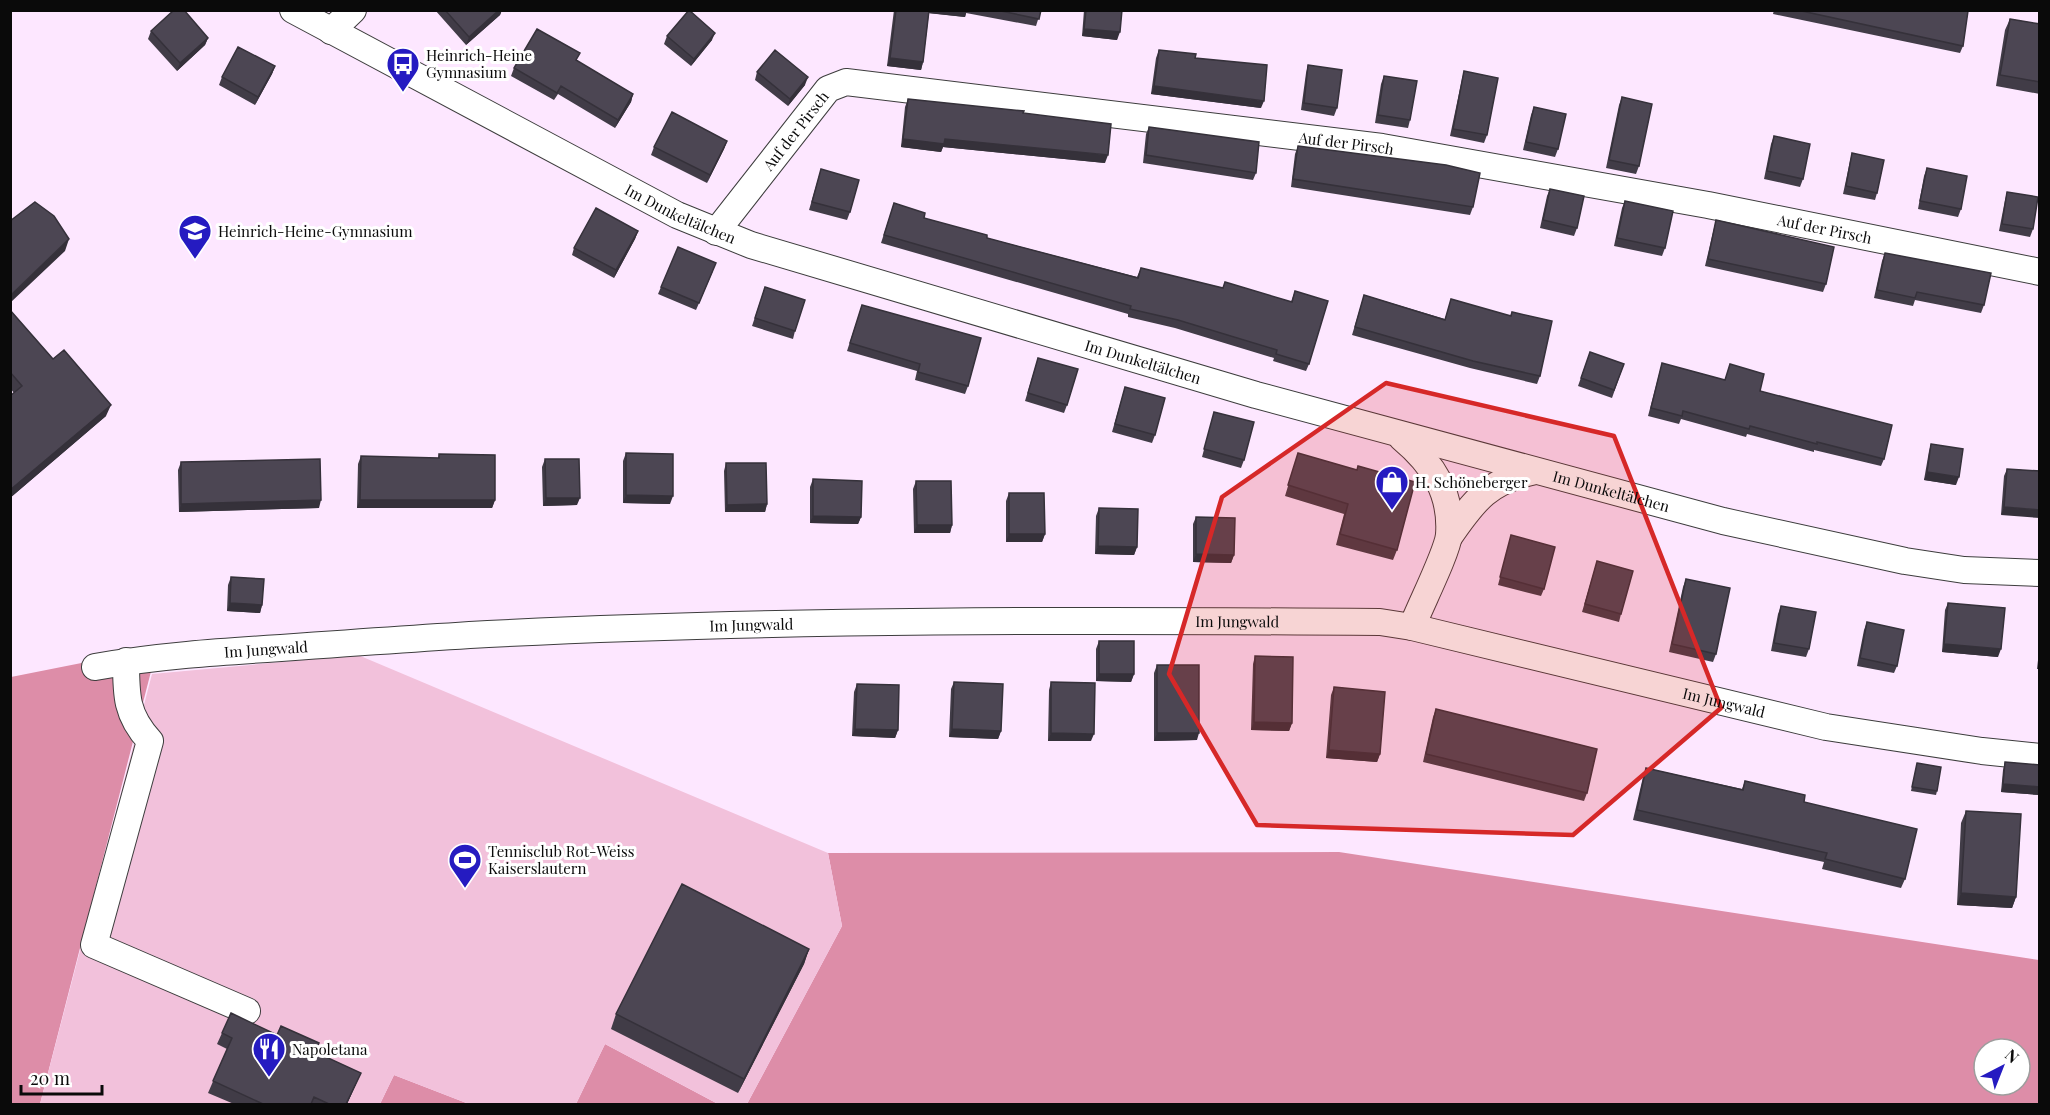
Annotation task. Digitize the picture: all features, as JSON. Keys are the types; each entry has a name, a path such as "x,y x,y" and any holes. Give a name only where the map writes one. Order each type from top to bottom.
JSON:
{"street":[{"name":"Im Dunkeltälchen","path":"293,10 677,215 751,245 1398,434 1723,521 1905,561 1964,570 2040,573"},
{"path":"331,31 353,10"},
{"name":"Auf der Pirsch","path":"716,232 828,89 846,82 1382,147 1708,205 2040,272"},
{"path":"1398,434 1425,457 1438,477 1447,507 1449,537"},
{"path":"1412,627 1449,537 1482,493 1499,481 1537,470"},
{"name":"Im Jungwald","path":"95,667 126,661 425,638 680,624 892,620 1380,622 1412,627 1826,727 1982,751 2040,757"},
{"path":"126,661 126,692 134,724 150,741 94,945 247,1011"}],"highlighted area":[{"path":"1386,383 1614,436 1721,708 1573,835 1257,825 1169,674 1222,497"}],"shaded area":[{"path":"157,648 40,1104 11,1104 11,677"},
{"name":"Tennisclub Rot-Weiss Kaiserslautern","path":"358,655 828,853 842,926 747,1104 718,1104 605,1044 576,1104 469,1104 394,1075 380,1104 40,1104 152,674"},
{"path":"1339,852 2039,960 2039,1104 747,1104 842,926 828,853"},
{"path":"605,1044 718,1104 576,1104"},
{"path":"394,1075 469,1104 380,1104"}],"building":[{"path":"174,10 184,10 208,38 180,63 151,31"},
{"path":"445,10 499,10 469,37"},
{"path":"689,10 715,33 694,59 667,36"},
{"path":"896,10 929,10 923,62 890,58"},
{"path":"996,10 1041,10 1039,19"},
{"path":"1086,10 1122,10 1120,32 1084,29"},
{"path":"1797,10 1968,10 1968,11 1963,46"},
{"path":"2010,19 2040,24 2040,82 2000,75"},
{"path":"537,29 580,53 576,60 633,94 618,120 561,86 557,93 514,68"},
{"path":"238,47 275,66 258,97 222,77"},
{"path":"775,50 808,77 790,99 757,72"},
{"path":"1159,50 1196,54 1195,58 1267,65 1264,101 1154,86"},
{"path":"1308,65 1342,70 1337,108 1304,103"},
{"path":"1464,71 1498,78 1487,135 1453,129"},
{"path":"1384,76 1417,81 1410,120 1378,115"},
{"path":"1622,97 1652,104 1639,166 1609,160"},
{"path":"908,99 1024,111 1023,113 1111,124 1108,155 945,139 944,144 903,139"},
{"path":"1534,107 1566,114 1558,149 1526,142"},
{"path":"672,112 727,141 710,175 654,147"},
{"path":"1149,127 1259,142 1256,173 1146,155"},
{"path":"1774,136 1810,144 1803,179 1767,171"},
{"path":"1298,146 1446,165 1480,173 1473,207 1293,179"},
{"path":"1852,153 1884,160 1877,193 1846,186"},
{"path":"1927,168 1967,176 1961,209 1920,201"},
{"path":"821,169 859,180 850,212 812,202"},
{"path":"1550,189 1584,196 1577,228 1543,220"},
{"path":"2007,192 2038,197 2033,229 2002,224"},
{"path":"1625,201 1673,211 1665,248 1617,238"},
{"path":"35,202 54,216 69,239 10,296 10,221"},
{"path":"894,203 925,213 924,218 987,235 987,238 1138,278 1141,268 1223,288 1225,282 1292,302 1295,291 1328,301 1309,364 1276,354 1277,350 1178,320 1130,309 1131,306 884,235"},
{"path":"596,208 638,231 616,270 574,248"},
{"path":"1716,220 1834,247 1826,284 1708,259"},
{"path":"678,247 716,263 699,303 661,287"},
{"path":"1885,253 1991,273 1984,305 1917,292 1915,298 1877,290"},
{"path":"765,287 805,300 795,331 755,318"},
{"path":"1364,295 1445,320 1451,299 1511,316 1512,312 1552,321 1540,376 1473,361 1355,327"},
{"path":"862,305 981,338 968,386 918,372 920,364 850,343"},
{"path":"10,310 53,359 64,350 111,405 10,490 10,396 22,386 10,372"},
{"path":"1590,352 1624,364 1614,390 1581,378"},
{"path":"1038,358 1078,369 1067,405 1028,393"},
{"path":"1662,363 1725,380 1730,364 1764,374 1760,391 1892,425 1884,459 1750,426 1749,429 1683,411 1682,416 1651,408"},
{"path":"1125,387 1165,398 1155,435 1115,424"},
{"path":"1214,412 1254,422 1244,460 1204,449"},
{"path":"1931,444 1963,449 1959,477 1927,472"},
{"path":"626,453 673,454 673,496 626,495"},
{"path":"1298,453 1357,470 1358,466 1415,482 1397,550 1340,534 1348,504 1288,485"},
{"path":"439,454 495,455 495,500 360,500 361,456 439,458"},
{"path":"320,459 321,500 181,504 181,462"},
{"path":"545,459 579,459 580,498 546,498"},
{"path":"726,463 766,463 767,504 727,505"},
{"path":"2007,469 2040,471 2040,510 2004,507"},
{"path":"813,479 862,481 861,517 813,516"},
{"path":"916,481 951,481 952,525 917,525"},
{"path":"1009,493 1044,493 1045,534 1009,534"},
{"path":"1099,508 1138,509 1137,547 1098,546"},
{"path":"1196,517 1235,518 1234,555 1196,554"},
{"path":"1511,535 1555,547 1544,589 1500,577"},
{"path":"1597,561 1633,571 1621,614 1585,604"},
{"path":"231,577 264,579 262,605 230,603"},
{"path":"1686,579 1730,588 1716,654 1672,644"},
{"path":"1948,603 2005,608 2001,649 1944,644"},
{"path":"1781,606 1816,612 1809,649 1774,643"},
{"path":"1867,622 1904,630 1897,666 1860,658"},
{"path":"1099,641 1134,641 1134,674 1099,674"},
{"path":"1255,656 1293,657 1292,723 1254,722"},
{"path":"1157,665 1199,665 1199,733 1157,733"},
{"path":"954,682 1003,684 1001,731 952,729"},
{"path":"1051,682 1095,683 1094,734 1051,733"},
{"path":"857,684 899,685 898,730 855,729"},
{"path":"1334,687 1385,692 1380,754 1329,750"},
{"path":"1436,709 1597,749 1587,793 1426,754"},
{"path":"2005,762 2040,765 2040,787 2003,784"},
{"path":"1917,763 1941,767 1937,791 1912,787"},
{"path":"1646,768 1743,790 1745,781 1805,795 1804,802 1917,829 1905,879 1825,859 1827,853 1637,810"},
{"path":"1966,811 2021,814 2016,897 1961,893"},
{"path":"682,884 809,949 744,1079 616,1014"},
{"path":"231,1013 277,1035 281,1026 319,1043 315,1052 361,1073 346,1104 329,1104 314,1097 311,1104 263,1104 213,1081 232,1038 222,1033"}],"place":[{"name":"Heinrich-Heine Gymnasium","path":"403,93"},
{"name":"Heinrich-Heine-Gymnasium","path":"195,260"},
{"name":"H. Schöneberger","path":"1392,511"},
{"name":"Tennisclub Rot-Weiss Kaiserslautern","path":"465,889"},
{"name":"Napoletana","path":"269,1078"}]}
